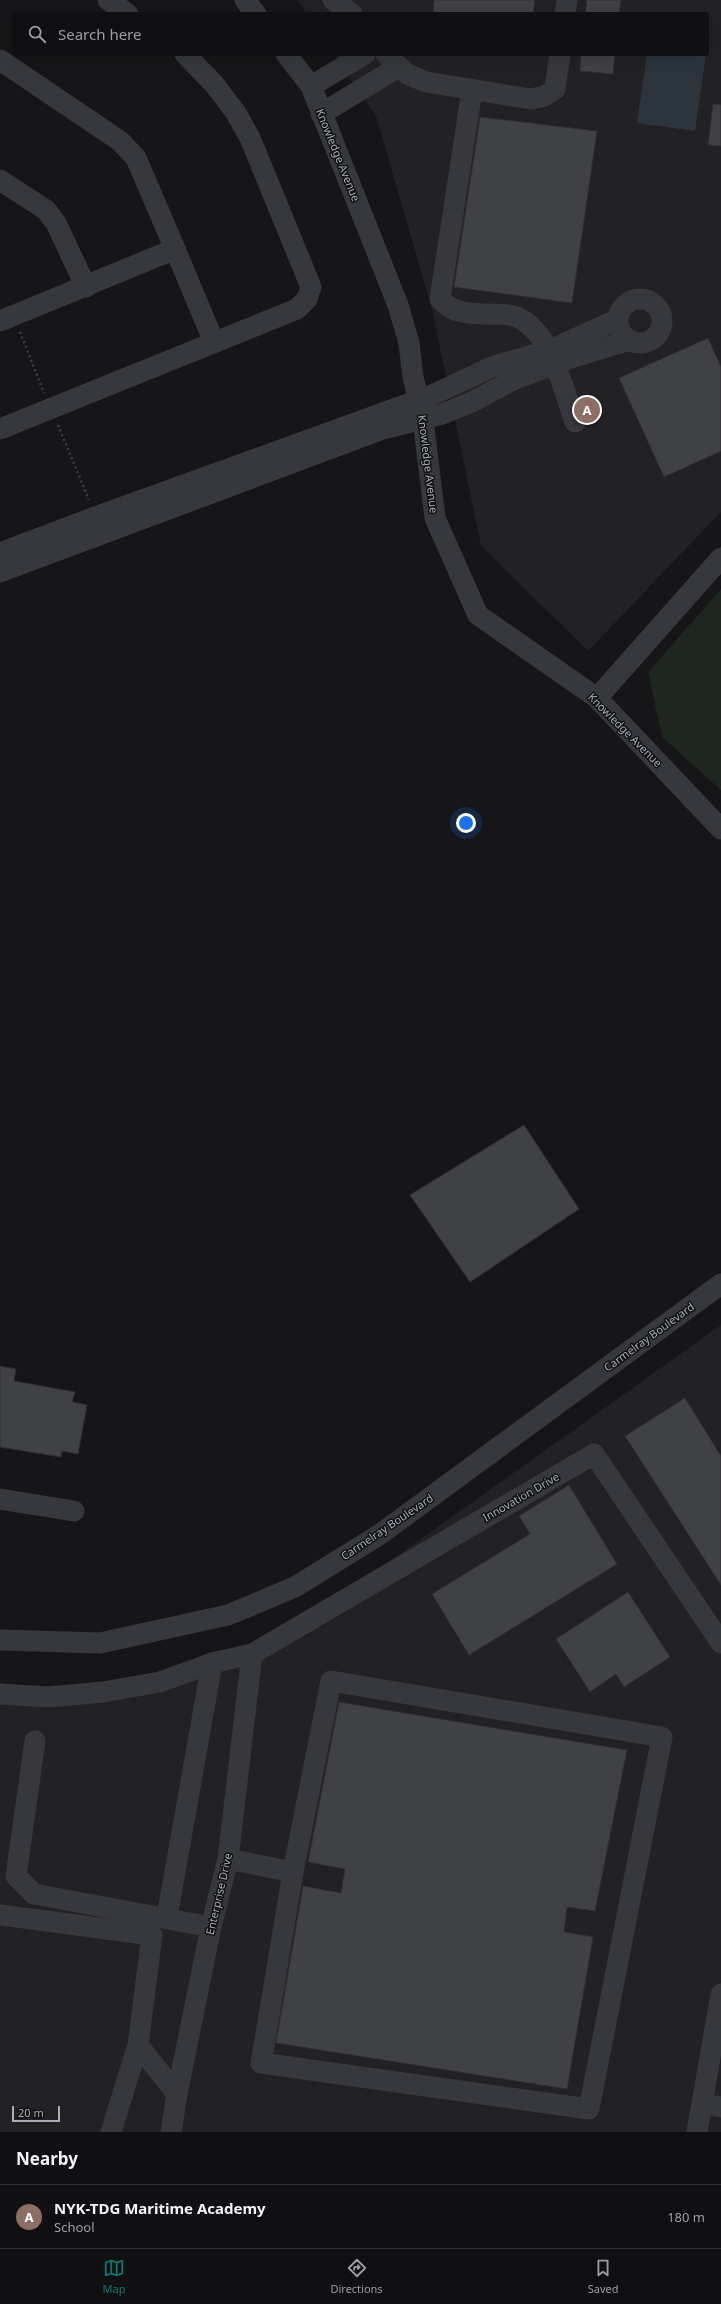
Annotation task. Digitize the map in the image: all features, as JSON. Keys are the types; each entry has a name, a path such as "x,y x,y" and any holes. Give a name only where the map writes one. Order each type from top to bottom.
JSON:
{"street":[{"path":"108,0 125,12"},
{"path":"245,0 254,12"},
{"path":"334,0 349,12"},
{"path":"565,12 567,0"},
{"path":"0,429 297,309 308,299 312,287 250,138 236,113 214,84 187,56"},
{"name":"Knowledge Avenue","path":"288,56 311,86 398,305 410,343 413,377 423,419 435,518 478,614 597,698 721,830"},
{"path":"311,86 362,56"},
{"path":"322,114 392,60 407,74 426,82 532,99 545,96 555,89 560,56"},
{"path":"0,60 120,141 136,158 214,342"},
{"path":"472,90 440,299 449,308 464,313 516,316 532,327 552,357 574,422"},
{"path":"0,180 46,210 56,222 86,287"},
{"path":"0,320 86,287 175,250"},
{"path":"0,553 419,398 430,396 494,366 552,357 630,340 644,342 657,335 662,321 658,307 652,302 638,299 624,306 618,319 552,357 513,380 472,402 442,414 383,429 0,572"},
{"path":"618,319 621,331 630,340"},
{"path":"597,698 721,558"},
{"name":"Carmelray Boulevard","path":"0,1640 100,1643 228,1615 295,1587 380,1535 721,1284"},
{"name":"Innovation Drive","path":"252,1654 594,1454 721,1643"},
{"path":"0,1500 74,1511"},
{"path":"0,1694 48,1697 103,1692 160,1682 212,1663 252,1654"},
{"name":"Enterprise Drive","path":"171,2132 177,2094 211,1927 228,1859 252,1654"},
{"path":"167,1917 212,1663"},
{"path":"331,1681 662,1737 589,2109 261,2063 293,1872 331,1681"},
{"path":"35,1741 16,1876 34,1894 167,1917 211,1927"},
{"path":"228,1859 293,1872"},
{"path":"0,1915 152,1935 138,2045 111,2132"},
{"path":"697,2132 711,2106 721,1994"},
{"path":"138,2045 177,2094"}],"shaded area":[{"path":"297,0 721,0 721,512 588,651 481,546 432,309 376,116 335,56 709,56 709,12 306,12"},
{"path":"647,56 706,56 695,131 637,123"},
{"path":"721,589 721,790 662,737 648,672"},
{"path":"721,1325 721,2132 0,2132 0,1687 71,1686 119,1680 172,1670 237,1649 311,1617"}],"building":[{"path":"434,0 535,0 533,12 433,12"},
{"path":"587,0 621,0 619,12 585,12"},
{"path":"581,56 615,56 613,74 580,71"},
{"path":"713,104 721,105 721,146 708,145"},
{"path":"480,117 597,131 572,303 454,287"},
{"path":"708,338 721,367 721,451 664,477 619,378"},
{"path":"524,1125 579,1209 470,1282 410,1195"},
{"path":"0,1366 16,1369 14,1381 75,1392 72,1402 87,1405 78,1454 62,1451 61,1457 0,1447"},
{"path":"685,1398 721,1456 721,1585 625,1436"},
{"path":"569,1485 617,1564 469,1655 432,1594 530,1534 519,1516"},
{"path":"628,1592 670,1657 624,1687 616,1674 590,1692 556,1639"},
{"path":"339,1702 627,1750 595,1911 567,1907 564,1932 593,1937 567,2089 276,2043 303,1886 341,1893 345,1869 308,1862"}],"place":[{"name":"NYK-TDG Maritime Academy","path":"587,410"}]}
